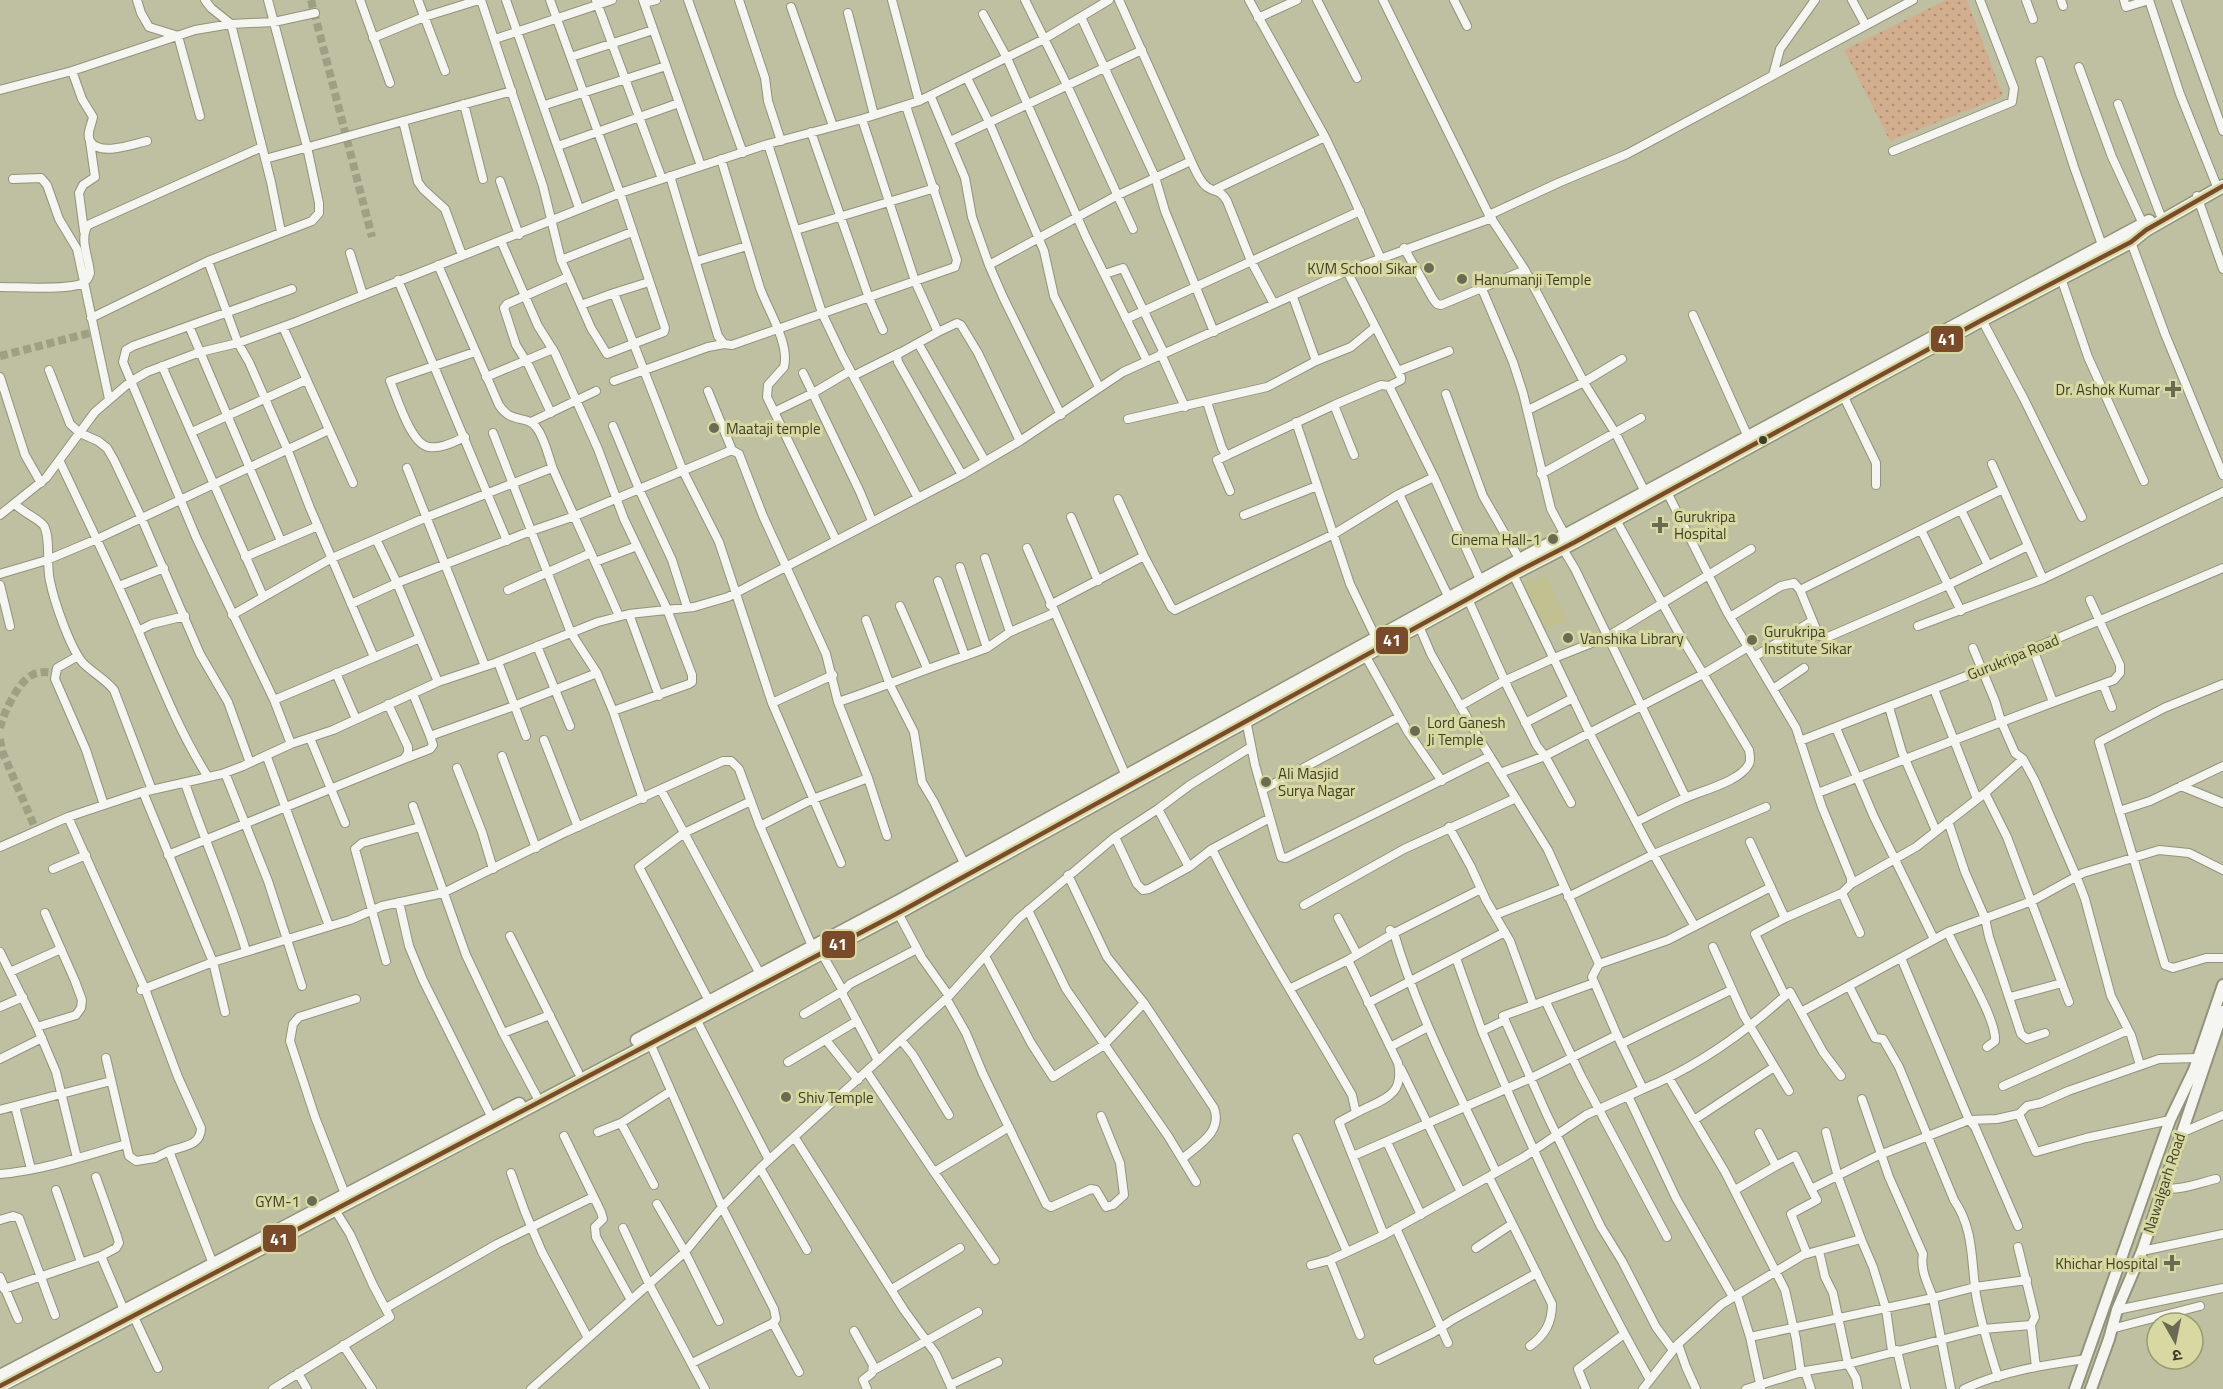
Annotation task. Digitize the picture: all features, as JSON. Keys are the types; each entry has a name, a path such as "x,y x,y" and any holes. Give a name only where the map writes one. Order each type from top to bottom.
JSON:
{"main road":[{"path":"0,1376 335,1210 650,1043 965,865 1449,598 1520,560 1617,520 1647,497 1667,492 1982,320 2131,242 2146,230 2220,184"},
{"path":"0,1386 213,1264 536,1095 709,1001 898,912 1513,574 1748,437 2160,214 2198,198"}],"street":[{"path":"137,0 149,27 178,36"},
{"path":"205,0 211,8 231,24 281,232"},
{"path":"91,318 208,261 312,222 319,213 307,147 268,0"},
{"path":"360,0 390,83"},
{"path":"418,0 445,71"},
{"path":"373,38 424,17 480,0 512,91 552,220 561,260 594,334 607,354 664,332 664,328 620,193 550,0"},
{"path":"506,0 579,208"},
{"path":"495,39 556,19 596,2 612,0"},
{"path":"656,0 643,2 701,166"},
{"path":"688,0 742,153"},
{"path":"739,0 765,78 768,101 781,141"},
{"path":"892,0 919,101"},
{"path":"1024,0 1067,85 1133,229"},
{"path":"0,514 41,483 60,462 96,412 110,399 129,382 162,366 283,327 620,193 768,144 862,119 931,97 1044,39 1109,0"},
{"path":"1119,0 1191,160 1201,180 1209,189 1216,189 1325,137"},
{"path":"1249,0 1325,137 1380,257"},
{"path":"1258,18 1297,0"},
{"path":"1317,0 1357,78"},
{"path":"1383,0 1491,216 1525,270 1584,382 1616,434 1647,497"},
{"path":"1454,0 1467,26"},
{"path":"1773,75 1780,49 1815,0"},
{"path":"1852,0 1865,24"},
{"path":"0,847 68,816 147,791 225,773 250,764 291,744 356,719 438,682 620,616 710,603 737,593 786,565 962,475 1061,415 1099,387 1147,361 1347,271 1491,216 1558,183 1627,154 1865,24 1914,0"},
{"path":"1893,151 2012,102 2014,88 1980,0"},
{"path":"2026,0 2033,19"},
{"path":"2124,0 2126,7 2149,0 2180,94 2220,184"},
{"path":"2176,0 2223,131"},
{"path":"596,2 639,117 666,178 697,261 718,336 724,344"},
{"path":"791,7 833,126"},
{"path":"0,90 72,71 195,30 231,24 274,22 315,13"},
{"path":"848,13 874,115"},
{"path":"983,14 1007,58 1147,361"},
{"path":"1081,17 1155,177 1165,211 1214,332"},
{"path":"572,57 653,30"},
{"path":"178,36 200,116"},
{"path":"950,141 1142,50"},
{"path":"2040,61 2102,245"},
{"path":"544,105 666,66"},
{"path":"2079,67 2112,157 2143,224"},
{"path":"0,287 61,286 84,283 90,273 79,193 83,185 95,177 89,130 93,117 82,99 72,71"},
{"path":"968,78 1044,251 1053,296 1099,387"},
{"path":"265,159 512,91"},
{"path":"931,97 965,178 972,217 989,265 1061,415"},
{"path":"558,146 679,103"},
{"path":"464,104 483,179"},
{"path":"2118,104 2160,214"},
{"path":"614,381 708,347 732,345 778,330 956,267 935,188 906,106"},
{"path":"862,119 915,281 938,332"},
{"path":"404,121 418,182 445,209 462,255"},
{"path":"811,132 869,298 883,330"},
{"path":"90,141 99,148 110,149 147,141"},
{"path":"768,144 822,313 918,498"},
{"path":"84,231 88,225 262,147"},
{"path":"721,159 747,246 768,310 778,330 786,361 784,367 768,385 767,397 836,540"},
{"path":"989,265 1116,196 1191,160"},
{"path":"14,178 41,178 47,185 59,219 77,249 110,399"},
{"path":"500,181 519,235"},
{"path":"796,230 935,188"},
{"path":"1216,189 1227,201 1251,261 1274,304"},
{"path":"2198,198 2223,269"},
{"path":"1126,319 1360,211"},
{"path":"561,260 632,232"},
{"path":"501,241 543,336 553,349 598,449 616,499 667,609 692,675 692,682 613,711"},
{"path":"2131,242 2165,334 2223,475"},
{"path":"697,261 747,246"},
{"path":"1404,248 1437,304 1446,303 1525,270"},
{"path":"350,253 363,295"},
{"path":"208,261 238,343 249,362 288,451 374,657"},
{"path":"438,265 504,413 512,418 531,422 596,392"},
{"path":"1105,274 1123,268 1144,310 1185,407"},
{"path":"1230,491 1217,460 1334,405 1381,386 1389,386 1401,378 1347,271"},
{"path":"551,413 516,345 504,312 507,304 568,277"},
{"path":"2061,278 2088,357 2144,481"},
{"path":"398,280 507,541"},
{"path":"581,305 649,282"},
{"path":"291,744 274,700 232,615 180,500 129,382 123,362 126,350 292,289"},
{"path":"1482,289 1513,362 1528,410 1541,474 1564,543 1686,798"},
{"path":"614,293 683,471 719,542 772,703 841,863"},
{"path":"1293,297 1316,361"},
{"path":"1693,315 1748,437"},
{"path":"1982,320 2082,517"},
{"path":"774,412 900,353 957,322 961,325 988,373 1020,441"},
{"path":"189,326 281,541"},
{"path":"283,327 353,483"},
{"path":"1128,419 1267,387 1316,361 1351,347 1374,328"},
{"path":"918,343 985,460"},
{"path":"486,377 553,349"},
{"path":"1398,371 1449,351"},
{"path":"465,437 441,447 422,446 411,431 390,381 475,352"},
{"path":"900,353 897,356 898,362 962,475"},
{"path":"1528,410 1584,382 1622,359"},
{"path":"162,366 263,597"},
{"path":"49,369 70,424 106,448 141,517 200,654 228,702 250,764"},
{"path":"803,373 872,521"},
{"path":"0,377 25,455 41,483"},
{"path":"192,432 306,380"},
{"path":"1389,386 1434,477 1481,582"},
{"path":"708,391 732,450 739,454 763,516 825,654 838,702 868,778 887,836"},
{"path":"1446,394 1483,496 1520,560"},
{"path":"1844,397 1876,463 1876,485"},
{"path":"1206,402 1222,448 1228,455"},
{"path":"1334,405 1354,455"},
{"path":"1541,474 1641,418"},
{"path":"531,422 538,430 552,468 620,616"},
{"path":"1296,422 1350,584 1376,638"},
{"path":"613,426 672,560 687,607"},
{"path":"0,574 47,560 288,451 329,430"},
{"path":"493,433 572,633 597,673 613,711 643,798"},
{"path":"351,604 398,583 575,516 732,450"},
{"path":"60,462 119,586 172,713 191,751 208,777"},
{"path":"1992,464 2043,579"},
{"path":"407,468 485,666"},
{"path":"232,615 332,558 427,517 552,468"},
{"path":"1118,499 1171,607 1179,610 1334,534 1399,494 1434,477"},
{"path":"1244,515 1317,486"},
{"path":"1800,590 2003,489"},
{"path":"1667,492 1707,575 1796,728 1851,884"},
{"path":"1918,626 2043,579 2223,492"},
{"path":"1399,494 1449,598"},
{"path":"15,504 22,512 44,525 47,535 49,579 56,603 78,656 105,678 114,690 168,855 213,962 225,1012"},
{"path":"1961,510 1988,565"},
{"path":"1071,517 1098,581"},
{"path":"1617,520 1662,603 1749,750 1750,760 1748,766 1731,780 1636,822"},
{"path":"245,557 318,526"},
{"path":"1921,530 1961,611"},
{"path":"376,538 398,583 438,682"},
{"path":"596,562 637,546"},
{"path":"1730,617 1789,583 1794,583 1800,590 1819,636 1828,637 1948,585 2028,546"},
{"path":"1027,548 1126,776"},
{"path":"1460,706 1504,681 1607,637 1751,549"},
{"path":"508,590 591,553"},
{"path":"838,702 987,648 1010,632 1144,556"},
{"path":"985,558 1010,632"},
{"path":"960,567 987,648"},
{"path":"119,586 164,568"},
{"name":"Gurukripa Road","path":"1800,741 2033,649 2223,568"},
{"path":"1513,574 1589,732 1694,925"},
{"path":"938,581 965,656"},
{"path":"0,585 10,626"},
{"path":"1468,599 1525,723 1571,803"},
{"path":"1818,793 2117,677 2120,673 2120,665 2090,600"},
{"path":"900,606 927,668"},
{"path":"629,614 659,696"},
{"path":"138,631 152,624 185,616"},
{"path":"866,620 890,685 914,732 922,782 965,865"},
{"path":"1754,657 1812,621"},
{"path":"1419,626 1431,654 1460,706 1548,849 1599,964"},
{"path":"274,700 420,638"},
{"path":"537,646 570,726"},
{"path":"1500,773 1545,756 1703,674 1748,647"},
{"path":"1973,648 2015,753 2023,759 2035,781 2077,878 2085,899 2111,996 2128,1030 2140,1065"},
{"path":"2033,649 2053,702"},
{"path":"1365,655 1400,717 1442,781"},
{"path":"78,656 57,668 55,679 86,750 104,805"},
{"path":"498,662 526,736"},
{"path":"1773,689 1804,668"},
{"path":"430,736 597,673"},
{"path":"336,674 356,719"},
{"path":"772,703 832,675"},
{"path":"2103,684 2112,707"},
{"path":"2223,684 2164,708 2099,742 2166,965 2170,968 2179,968 2206,958 2223,958"},
{"path":"1934,689 1977,799"},
{"path":"168,855 430,749 433,745 413,694"},
{"path":"1525,723 1574,698"},
{"path":"388,704 408,747 408,753 404,759"},
{"path":"1889,707 1906,760 1936,831"},
{"path":"1262,790 1400,717"},
{"path":"1246,720 1251,747 1281,857 1286,858 1490,756"},
{"path":"1836,728 1894,860 1934,939"},
{"path":"310,738 345,823"},
{"path":"544,740 578,827"},
{"path":"531,1389 685,1252 722,1207 760,1168 948,997 1028,910 1115,837 1190,785 1251,747"},
{"path":"502,756 536,848"},
{"path":"267,757 328,926"},
{"path":"1785,996 1755,934 1842,893 1851,884 1916,847 1985,793 2023,759"},
{"path":"143,989 213,962 399,902 443,893 578,827 723,761 731,761 739,769 760,826 817,949 843,991 878,1061"},
{"path":"2119,811 2150,801 2223,765"},
{"path":"457,768 482,832 493,869"},
{"path":"225,773 288,939 302,986"},
{"path":"760,826 813,799 868,778"},
{"path":"185,783 205,840 234,910 246,951"},
{"path":"2181,786 2223,804"},
{"path":"661,790 760,975"},
{"path":"1985,793 2001,821 2069,1002"},
{"path":"1304,905 1404,849 1516,798"},
{"path":"709,1001 639,867 684,833 751,801"},
{"path":"413,806 466,955 503,1034 536,1095"},
{"path":"1568,897 1654,854 1766,807"},
{"path":"1158,809 1189,867"},
{"path":"68,816 201,1128 198,1141 155,1158 135,1161 129,1156 106,1058"},
{"path":"1115,837 1137,884 1143,890 1189,867 1212,849 1270,818"},
{"path":"1948,821 1965,872 1985,918 1997,963 2023,1038 2027,1039 2046,1033"},
{"path":"386,961 355,849 362,843 420,827"},
{"path":"1449,827 1505,932 1533,1004"},
{"path":"1750,842 1785,918"},
{"path":"1212,849 1266,952 1291,988 1353,1095 1356,1113"},
{"path":"1801,1012 1948,932 2032,901 2084,873 2133,856 2159,849 2175,850 2189,853 2223,870"},
{"path":"53,869 86,855"},
{"path":"1068,875 1107,957 1144,1003 1208,1097 1217,1117 1215,1128 1209,1136 1182,1159"},
{"path":"1644,1089 1594,983 1592,977 1599,964 1668,940 1771,887"},
{"path":"1496,915 1564,888"},
{"path":"1291,988 1348,960 1392,931 1481,889"},
{"path":"1842,893 1860,933"},
{"path":"399,902 409,946 423,980 492,1118"},
{"path":"1028,910 1066,989 1196,1182"},
{"path":"898,912 917,949 948,997 1046,1204 1051,1207 1091,1189 1096,1190 1106,1207 1113,1205 1124,1195 1120,1163 1101,1116"},
{"path":"37,1027 76,1015 81,1008 78,990 45,913"},
{"path":"1338,918 1357,954"},
{"path":"1392,931 1428,1026 1466,1107 1512,1224 1552,1304 1549,1325 1540,1339 1530,1346"},
{"path":"1368,1003 1505,932"},
{"path":"1948,932 1954,950 1981,998 1994,1032 1995,1041 1987,1047"},
{"path":"510,936 578,1072"},
{"path":"1713,947 1731,990 1789,1091"},
{"path":"10,972 61,949"},
{"path":"804,1014 843,991 850,984 917,949"},
{"path":"0,954 23,997 56,1072 77,1158"},
{"path":"985,956 1031,1043 1053,1077 1104,1045 1144,1003"},
{"path":"1456,958 1482,1031 1533,1150 1592,1275 1650,1380"},
{"path":"1901,958 1969,1120 1976,1127 2018,1226"},
{"path":"1348,960 1461,1192"},
{"path":"1594,983 1503,1016 1556,1134 1638,1297 1656,1327 1676,1347 1696,1389"},
{"path":"2010,997 2062,983"},
{"path":"2075,1389 2170,1120 2198,1058 2223,985"},
{"path":"1849,986 1875,1038 1883,1039 1899,1067 1954,1200 1964,1214 1970,1236 1975,1287 1983,1329 1998,1377"},
{"path":"1621,1044 1731,990"},
{"path":"1311,1265 1330,1260 1384,1235 1492,1175 1599,1109 1669,1078 1698,1062 1751,1027 1790,992 1823,1052 1841,1076"},
{"path":"0,1008 23,997"},
{"path":"345,1194 315,1117 290,1041 292,1024 299,1017 356,999"},
{"path":"1546,1002 1562,1039 1666,1237"},
{"name":"Nawalgarh Road","path":"2091,1389 2112,1329 2116,1310 2142,1251 2223,1011"},
{"path":"503,1034 550,1015"},
{"path":"696,1018 769,1160"},
{"path":"1482,1031 1505,1020"},
{"path":"788,1062 857,1021"},
{"path":"1390,1047 1428,1026"},
{"path":"2003,1086 2128,1030"},
{"path":"1353,1156 1531,1078 1617,1035"},
{"path":"0,1059 42,1038"},
{"path":"826,1040 858,1080"},
{"path":"901,1041 913,1055 949,1115"},
{"path":"650,1043 722,1207 774,1309 776,1319 773,1323 692,1363"},
{"path":"1811,1189 1881,1154 1969,1120 1997,1119 2019,1114 2027,1106 2041,1103 2068,1091 2159,1059 2198,1058"},
{"path":"1384,1235 1339,1122 1391,1094 1398,1087 1400,1071 1398,1063"},
{"path":"1694,1120 1774,1067"},
{"path":"867,1072 995,1260"},
{"path":"1669,1078 1734,1191 1785,1290 1803,1372 1811,1389"},
{"path":"0,1110 111,1081"},
{"path":"598,1132 621,1123 671,1091"},
{"path":"1628,1096 1676,1198 1735,1296 1750,1337 1761,1387"},
{"path":"1863,1099 1881,1154 1923,1254 1923,1270 1927,1287 1933,1298 1951,1389"},
{"path":"15,1106 31,1169"},
{"path":"2019,1114 2036,1152 2086,1138 2170,1120"},
{"path":"2181,1133 2223,1115"},
{"path":"621,1123 654,1185"},
{"path":"934,1172 1009,1127"},
{"path":"1826,1132 1838,1177 1873,1267 1886,1308 1906,1389"},
{"path":"1759,1133 1776,1166"},
{"path":"564,1136 603,1219 595,1227 596,1237 631,1300"},
{"path":"795,1138 936,1353 951,1387 998,1362"},
{"path":"1297,1138 1347,1252"},
{"path":"1387,1142 1421,1215"},
{"path":"0,1174 31,1169 126,1144"},
{"path":"169,1151 213,1264"},
{"path":"1734,1191 1795,1156 1817,1200 1791,1214 1807,1254"},
{"path":"760,1168 807,1250"},
{"path":"511,1173 542,1252 588,1338"},
{"path":"4,1289 101,1256 116,1248 119,1243 96,1177"},
{"path":"2149,1182 2170,1190 2216,1179"},
{"path":"56,1190 81,1263"},
{"path":"386,1308 531,1226 592,1197"},
{"path":"657,1204 685,1252 718,1322"},
{"path":"273,1389 390,1317 350,1234 335,1210"},
{"path":"0,1220 13,1216 19,1218 55,1315"},
{"path":"1476,1248 1512,1224"},
{"path":"623,1228 649,1284 705,1389"},
{"path":"1396,1228 1448,1343"},
{"path":"2142,1251 2223,1234"},
{"path":"1644,1389 1676,1347 1722,1304 1807,1254 1861,1239"},
{"path":"2018,1247 2035,1317 2031,1325 2036,1367"},
{"path":"892,1289 960,1248"},
{"path":"1819,1251 1833,1293 1848,1364 1856,1378 1858,1389"},
{"path":"101,1256 158,1368"},
{"path":"1330,1260 1360,1335"},
{"path":"1378,1360 1433,1333 1537,1273"},
{"path":"0,1277 18,1319"},
{"path":"1750,1337 1975,1287 2027,1280"},
{"path":"2116,1310 2223,1288"},
{"path":"2112,1329 2200,1306"},
{"path":"867,1389 863,1378 873,1370 978,1312"},
{"path":"773,1323 799,1372"},
{"path":"1746,1389 1761,1387 1803,1372 1848,1364 1983,1329 2031,1325"},
{"path":"854,1331 873,1365 873,1370"},
{"path":"1586,1389 1578,1369 1624,1334"},
{"path":"343,1345 372,1389"},
{"path":"1964,1389 1982,1381 2036,1367 2086,1359"},
{"path":"298,1373 307,1389"}],"shaded area":[{"path":"1946,0 1967,0 2003,96 1890,141 1844,50"},
{"path":"1546,576 1568,621 1547,628 1521,583"}],"tunnel":[{"path":"311,0 372,237"},
{"path":"0,356 94,332"},
{"path":"0,728 4,715 22,684 32,675 55,673"},
{"path":"0,739 2,751 36,830"}],"transit line":[{"name":"41","path":"0,1386 898,913 1513,574 1982,320 2131,242 2146,230 2223,186"}],"place":[{"name":"KVM School Sikar","path":"1429,268"},
{"name":"Hanumanji Temple","path":"1462,279"},
{"name":"Dr. Ashok Kumar","path":"2173,389"},
{"name":"Maataji temple","path":"714,428"},
{"name":"Gurukripa Hospital","path":"1660,525"},
{"name":"Cinema Hall-1","path":"1553,539"},
{"name":"Vanshika Library","path":"1568,638"},
{"name":"Gurukripa Institute Sikar","path":"1752,640"},
{"name":"Lord Ganesh Ji Temple","path":"1415,731"},
{"name":"Ali Masjid Surya Nagar","path":"1266,782"},
{"name":"Shiv Temple","path":"786,1097"},
{"name":"GYM-1","path":"312,1201"},
{"name":"Khichar Hospital","path":"2172,1263"}]}
